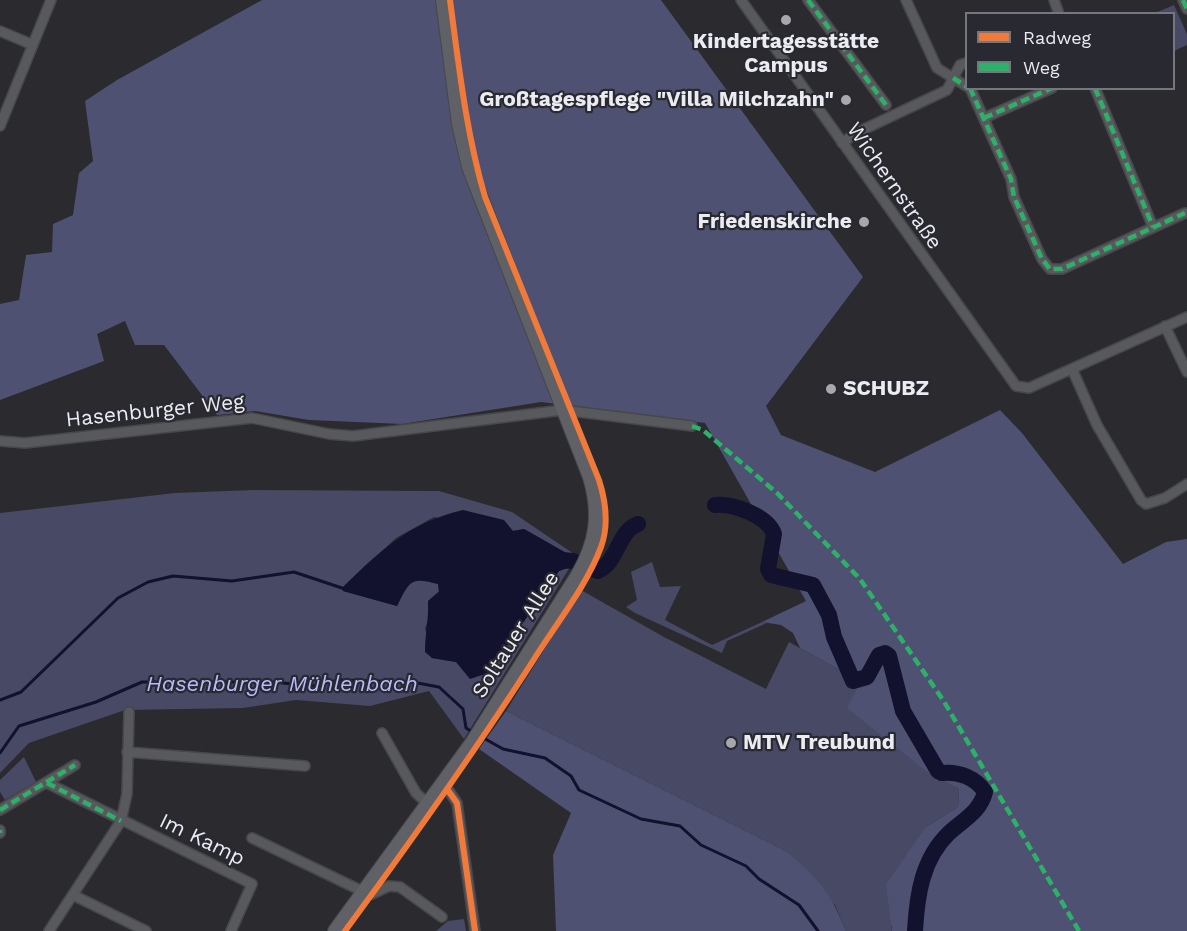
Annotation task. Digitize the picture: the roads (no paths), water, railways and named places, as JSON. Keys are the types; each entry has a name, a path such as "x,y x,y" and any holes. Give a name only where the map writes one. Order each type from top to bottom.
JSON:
{"street":[{"path":"0,126 51,0"},
{"path":"443,0 459,124 469,168 563,410"},
{"name":"Wichernstraße","path":"741,0 1016,386 1022,389 1072,369"},
{"path":"808,0 886,105"},
{"path":"906,0 937,68 965,85"},
{"path":"1183,0 1187,9"},
{"path":"0,31 33,45"},
{"path":"842,143 855,133 947,90 960,65 965,63"},
{"path":"970,90 1011,179 1014,197 1042,259 1050,269 1062,269 1185,213"},
{"path":"984,118 1047,90"},
{"path":"1096,90 1153,227"},
{"path":"1187,317 1072,369 1097,425 1140,500 1146,504 1157,502 1187,484"},
{"path":"1165,326 1187,372"},
{"name":"Hasenburger Weg","path":"0,441 25,443 252,418 329,434 353,436 563,410 692,426"},
{"name":"Soltauer Allee","path":"441,785 472,743 578,575 597,531 596,496 563,410"},
{"path":"49,931 121,821 127,794 129,712"},
{"path":"382,733 416,793 428,804"},
{"path":"127,752 305,766"},
{"path":"0,810 75,765"},
{"path":"47,783 121,821"},
{"path":"335,931 441,785 449,791 457,803 475,931"},
{"name":"Im Kamp","path":"121,821 252,884 231,931"},
{"path":"252,838 364,892 372,894 389,886 400,887 442,917"},
{"path":"73,895 146,931"}],"waterway":[{"name":"Hasenburger Mühlenbach","path":"715,505 731,506 749,512 765,522 774,534 768,569 771,575 813,585 829,615 834,637 853,681 867,677 879,655 885,653 889,656 903,711 938,771 966,777 977,783 985,792 975,810 949,833 933,854 923,878 917,904 915,931"},
{"name":"Hasenburger Mühlenbach","path":"551,559 573,561 598,571 610,561 626,533 638,524"},
{"name":"Hasenburger Mühlenbach","path":"0,700 21,692 118,598 148,582 173,576 232,581 294,572 342,588"},
{"name":"Hasenburger Mühlenbach","path":"0,753 19,726 96,702 142,682 273,682 313,686 339,680 412,682 439,687 463,709 466,728 474,733"},
{"name":"Hasenburger Mühlenbach","path":"480,736 503,749 545,758 571,776 579,790 641,819 680,826 701,845 746,866 759,879 799,905 818,931"}],"place":[{"name":"Kindertagesstätte Campus","path":"786,20"},
{"name":"Großtagespflege \"Villa Milchzahn\"","path":"846,100"},
{"name":"Friedenskirche","path":"864,222"},
{"name":"SCHUBZ","path":"831,389"},
{"name":"MTV Treubund","path":"731,743"}]}
